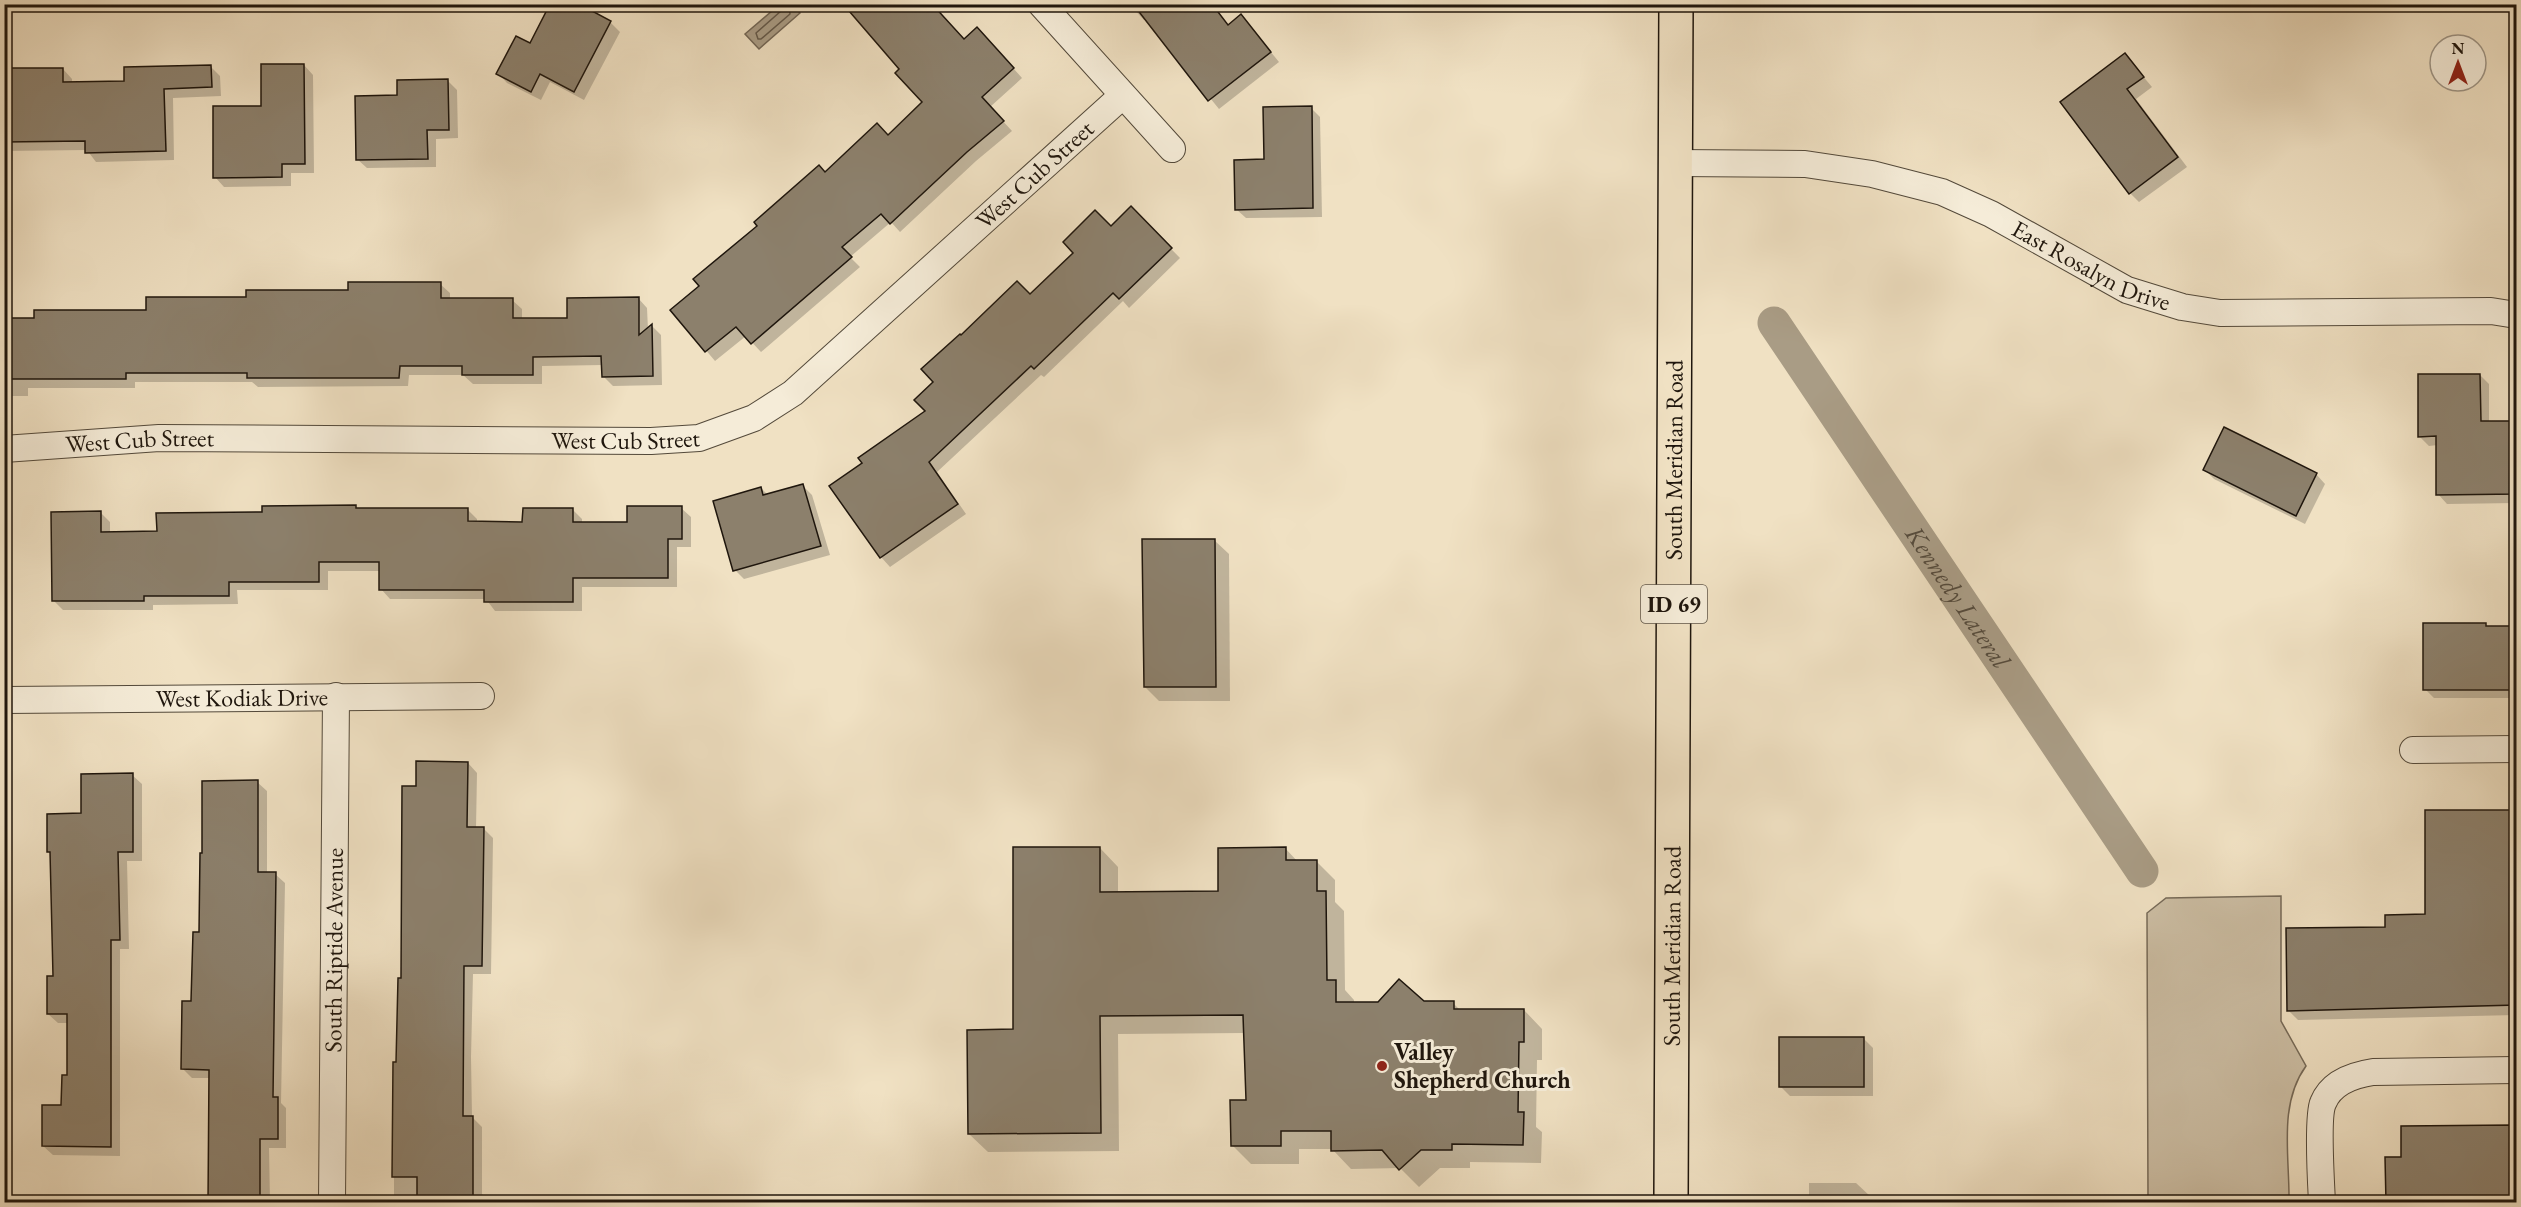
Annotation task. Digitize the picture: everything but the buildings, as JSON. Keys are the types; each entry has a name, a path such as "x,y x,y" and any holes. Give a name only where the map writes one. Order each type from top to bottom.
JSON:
{"main road":[{"name":"South Meridian Road","path":"1671,1203 1677,4"}],"street":[{"path":"1041,4 1172,149"},
{"name":"West Cub Street","path":"4,449 159,438 651,441 699,438 754,418 793,393 1122,96"},
{"name":"East Rosalyn Drive","path":"1676,163 1805,164 1872,174 1942,192 1991,214 2127,290 2182,307 2220,313 2491,311 2517,315"},
{"name":"South Riptide Avenue","path":"333,1203 336,696"},
{"name":"West Kodiak Drive","path":"4,700 481,696"},
{"path":"2413,750 2517,749"},
{"path":"2322,1203 2322,1103 2338,1084 2353,1075 2373,1072 2517,1070"}],"shaded area":[{"path":"2281,896 2281,1021 2306,1066 2292,1096 2289,1112 2287,1146 2289,1196 2148,1198 2147,913 2166,898"}],"water":[{"path":"779,5 793,5 800,13 759,49 745,34"}],"waterway":[{"name":"Kennedy Lateral","path":"1774,323 2142,871"}],"place":[{"name":"Valley Shepherd Church","path":"1382,1066"}]}
